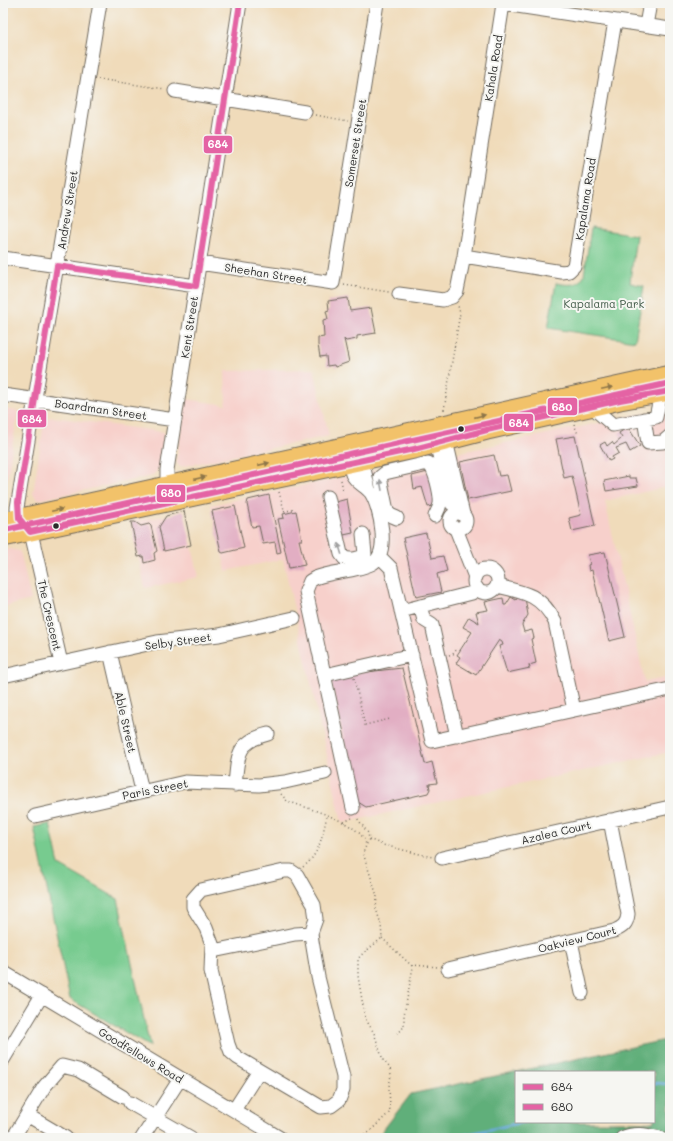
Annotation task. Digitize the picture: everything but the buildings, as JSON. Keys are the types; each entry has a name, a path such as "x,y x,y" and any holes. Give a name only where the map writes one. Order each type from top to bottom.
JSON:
{"highway":[{"path":"18,524 354,456 440,430 670,375"},
{"path":"440,430 591,406 666,392"},
{"path":"3,537 18,524 167,486 354,456"}],"street":[{"name":"Andrew Street","path":"18,524 18,502 34,399 100,3"},
{"name":"Kent Street","path":"167,486 167,470 174,420 240,3"},
{"name":"Somerset Street","path":"333,284 377,3"},
{"path":"646,25 650,3"},
{"name":"Kahala Road","path":"452,298 457,291 464,256 503,4 670,29"},
{"name":"Kapalama Road","path":"464,256 562,272 569,271 574,266 615,21"},
{"path":"175,91 305,112"},
{"path":"3,258 196,286"},
{"name":"Sheehan Street","path":"199,263 333,284"},
{"path":"399,294 443,300 452,298"},
{"path":"666,392 650,418 648,443 668,443"},
{"name":"Boardman Street","path":"3,394 174,420"},
{"path":"591,406 614,425 650,418"},
{"path":"401,611 472,593 479,578 491,570 496,573 498,579 497,586 490,592 483,592 479,578 472,551 460,520 440,430"},
{"path":"353,808 310,608 307,586 315,578 373,563 380,556 383,542 382,530 375,500 369,490 360,484 354,476 354,456"},
{"path":"397,518 390,515 387,511 380,477 385,473 428,463 433,468 440,499 440,506 435,516"},
{"path":"328,497 341,554 344,558 349,559 363,557 365,554 363,534"},
{"name":"The Crescent","path":"3,676 62,663 18,524"},
{"path":"380,556 391,568 432,741 670,688"},
{"path":"497,586 515,590 542,601 549,610 555,622 574,710"},
{"path":"420,606 424,620 432,625 457,736"},
{"name":"Selby Street","path":"62,663 168,640 219,635 294,618"},
{"name":"Able Street","path":"110,652 142,791"},
{"path":"325,675 412,656"},
{"path":"235,785 238,760 242,749 251,740 268,734"},
{"name":"Paris Street","path":"35,816 142,791 191,782 235,785 276,783 325,773"},
{"name":"Azalea Court","path":"442,858 670,807"},
{"name":"Oakview Court","path":"448,969 622,928 627,921 628,914 610,820"},
{"path":"284,871 294,873 299,878 314,905 316,919 311,933 318,977 343,1077 339,1100 331,1106 321,1107 238,1058 229,1048 211,971 213,951 208,931 193,907 193,900 198,893 206,889 284,871"},
{"path":"213,951 295,934 311,933"},
{"path":"571,941 582,994"},
{"name":"Goodfellows Road","path":"3,972 280,1138"},
{"path":"3,1060 42,995"},
{"path":"13,1138 49,1080 62,1066 78,1070 191,1138"},
{"path":"234,1110 259,1071"},
{"path":"142,1138 180,1079"},
{"path":"27,1115 66,1138"},
{"path":"622,1138 630,1134 644,1134 661,1138"}],"path":[{"path":"88,78 175,91"},
{"path":"305,112 351,122"},
{"path":"333,284 399,294"},
{"path":"440,430 460,313 458,305 452,298"},
{"path":"574,420 578,434"},
{"path":"342,482 343,490"},
{"path":"278,490 285,512 293,510 294,512"},
{"path":"355,682 365,724 390,719"},
{"path":"276,783 282,796 287,801 344,822 359,832 366,840 366,846"},
{"path":"294,873 312,860 323,837 327,816"},
{"path":"344,822 353,818 358,818 368,833 369,839 363,852 377,896 376,909 381,924 382,938 412,965 448,969"},
{"path":"369,839 383,845 422,855 442,858"},
{"path":"353,1138 368,1133 389,1113 390,1108 390,1068 383,1060 374,1033 365,1018 358,976 358,960 360,956 382,938"},
{"path":"397,1033 402,1030 404,1024 404,1015 413,971 412,965"}],"shaded area":[{"path":"314,369 329,436 180,467 176,462 186,399 226,405 225,371"},
{"path":"670,408 670,486 605,501 645,682 670,677 670,752 342,823 283,559 226,571 211,505"},
{"path":"3,409 18,411 3,505"},
{"path":"53,417 164,432 161,466 152,476 38,500 33,494 44,422 48,418"},
{"path":"184,511 199,577 145,588 131,522 166,516"},
{"path":"10,549 19,551 21,555 31,600 3,607 3,551"}],"green space":[{"name":"Kapalama Park","path":"591,228 636,235 630,283 644,286 635,341 548,328 556,283 568,285 579,282 584,275"},
{"path":"50,824 59,865 118,899 150,1047 70,999 34,827"},
{"path":"670,1039 670,1134 647,1130 617,1129 591,1138 377,1138 411,1094 515,1072 515,1123 655,1123 655,1071 519,1071"},
{"path":"617,1129 647,1130 670,1134 670,1138 591,1138"}],"waterway":[{"path":"655,1083 670,1084"},
{"path":"450,1138 519,1123"}],"transit line":[{"name":"684","path":"196,286 240,3"},
{"name":"684","path":"57,266 18,502 19,518 30,532 414,449 487,430 620,400 670,391"},
{"name":"684","path":"57,266 196,286"},
{"name":"680","path":"5,530 670,383"}]}
